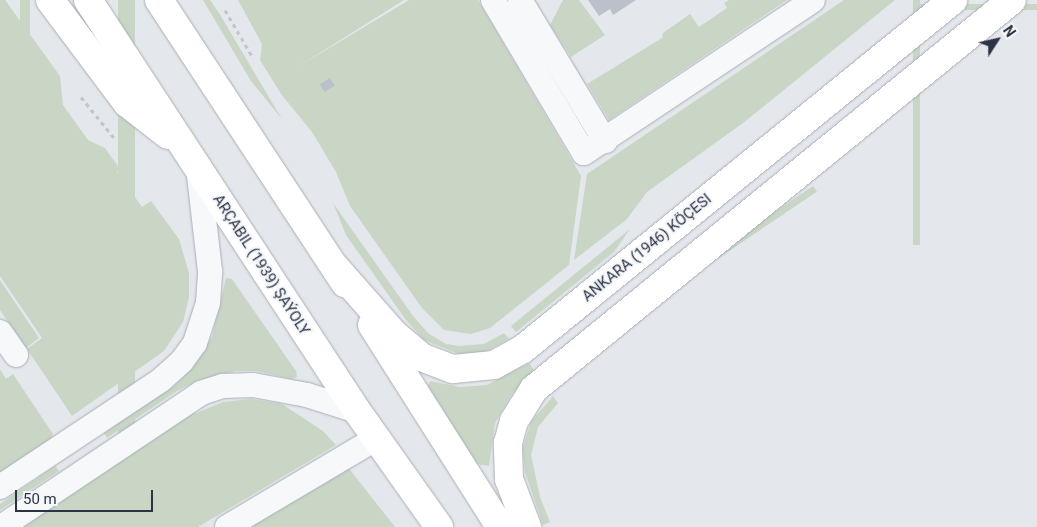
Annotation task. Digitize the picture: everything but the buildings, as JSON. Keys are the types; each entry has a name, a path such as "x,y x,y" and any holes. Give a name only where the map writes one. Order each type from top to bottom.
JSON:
{"main road":[{"path":"50,0 127,103 192,158"},
{"name":"ARÇABIL (1939) ŞAÝOLY","path":"88,0 357,411 438,527"},
{"path":"159,0 335,268 500,527"},
{"path":"174,0 184,40"},
{"name":"ANKARA (1946) KÖÇESI","path":"335,268 394,334 421,357 453,369 494,365 523,348 953,0"},
{"path":"527,527 510,479 508,443 514,420 534,389 1012,0"}],"lane":[{"path":"493,0 584,153 813,0"},
{"path":"520,0 605,140"},
{"path":"0,487 161,380 182,361 195,343 208,303 210,271 192,158"},
{"path":"0,527 201,393 223,386 267,386 357,411"},
{"path":"227,527 376,438"}],"path":[{"path":"225,10 253,58"},
{"path":"81,97 115,139"}],"green space":[{"path":"0,0 5,0 60,76 63,105 88,140 105,148 120,169 117,172 142,207 151,201 179,239 189,273 189,297 183,322 164,351 72,416 27,349 42,338 0,276"},
{"path":"20,0 30,0 30,112 20,112"},
{"path":"118,0 135,0 135,527 118,527"},
{"path":"203,0 210,0 219,13 282,119 251,81"},
{"path":"238,0 404,0 296,68 409,0 478,0 581,176 569,265 490,328 471,334 444,330 422,308 350,206 336,172 312,132 281,94 260,60 262,44"},
{"path":"563,0 579,0 605,35 571,57 550,25"},
{"path":"729,0 787,0 609,120 587,84 662,38 663,33 690,14 699,27 727,8 724,3"},
{"path":"844,0 895,0 743,123 647,192 627,219 574,260 587,174"},
{"path":"913,0 920,0 920,245 913,245"},
{"path":"920,4 1037,4 1037,10 920,10"},
{"path":"813,186 817,192 547,374 544,368"},
{"path":"333,203 413,316 428,333 446,344 459,346 484,344 504,333 509,339 485,352 459,354 424,340 406,320 346,235"},
{"path":"630,229 614,252 516,332 511,326"},
{"path":"226,278 232,279 296,371 297,377 291,379 257,371 236,371 199,380 177,391 107,438 104,433 174,386 191,369 212,337"},
{"path":"0,280 39,338 26,348 0,310"},
{"path":"529,363 534,370 512,394 495,423 489,466 477,464 428,386 430,381 460,387 487,385"},
{"path":"0,369 6,379 13,374 53,434 51,439 0,474"},
{"path":"553,396 558,403 538,427 531,455 540,497 550,522 543,525 525,472 523,448 531,422"},
{"path":"251,399 282,404 323,431 336,445 198,527 20,527 189,416 223,402"},
{"path":"55,466 59,471 0,510 0,504"},
{"path":"347,466 395,527 236,527"}]}
